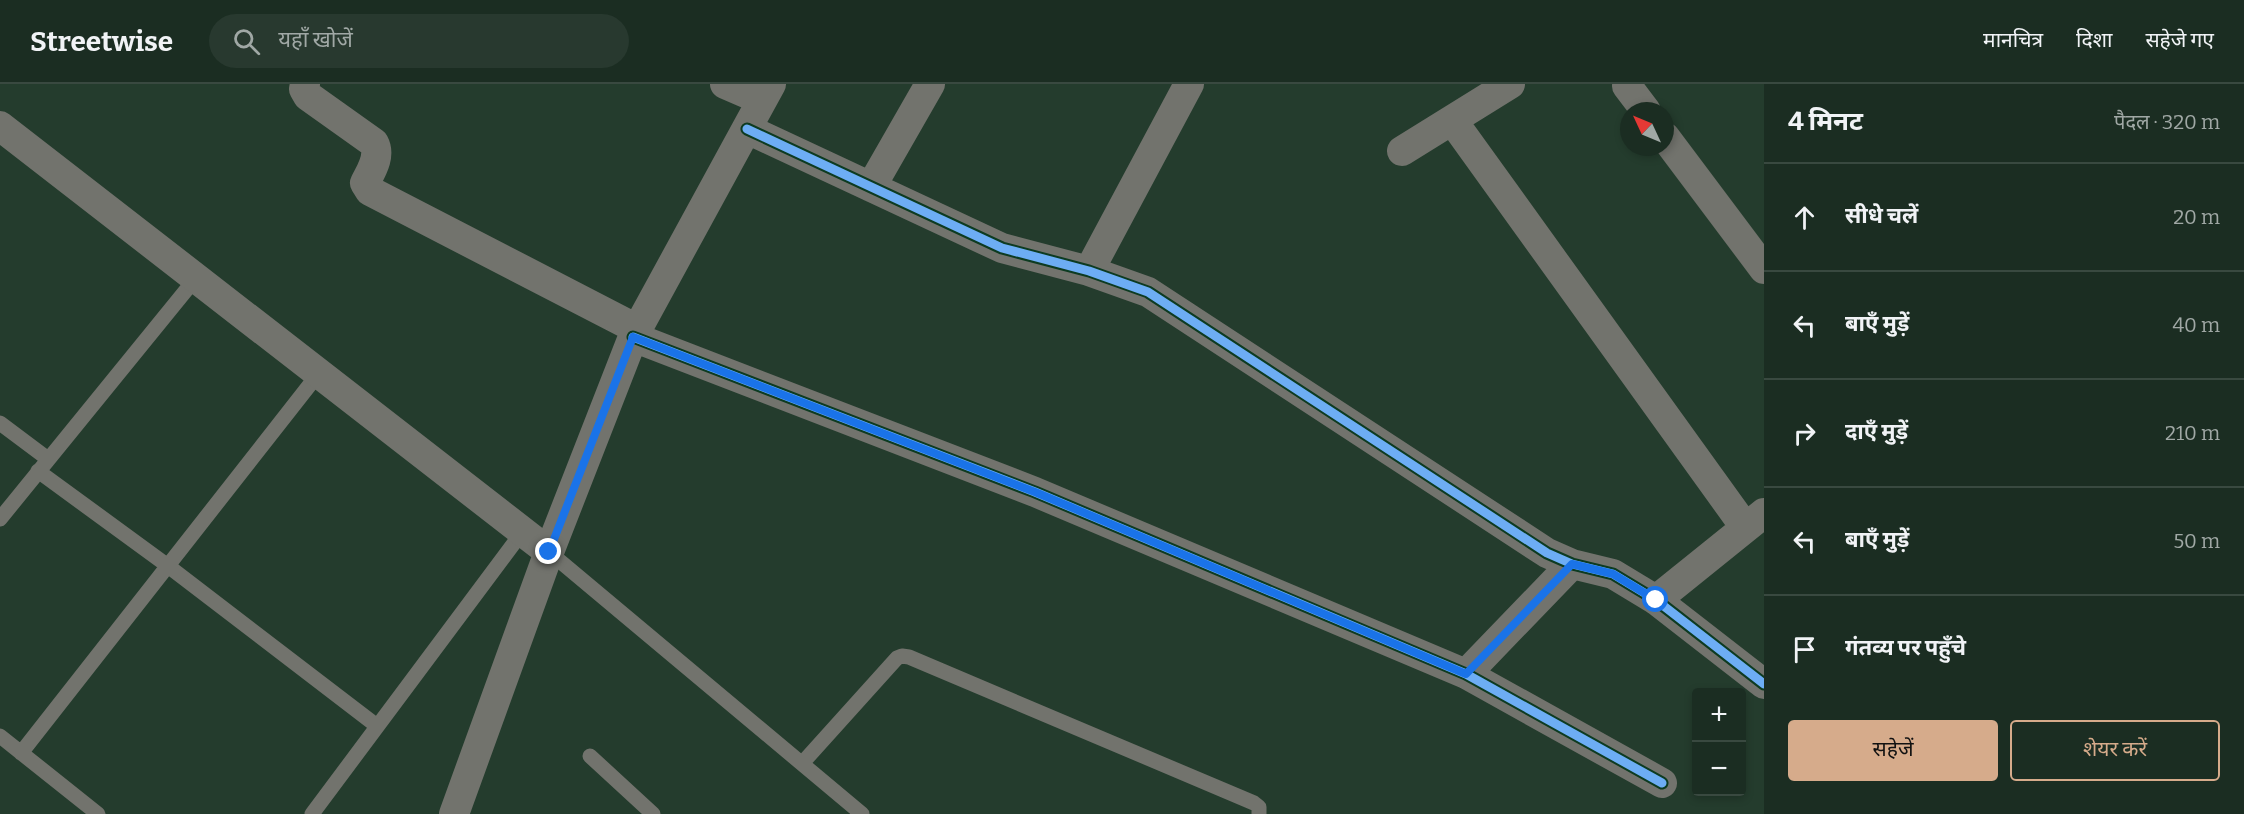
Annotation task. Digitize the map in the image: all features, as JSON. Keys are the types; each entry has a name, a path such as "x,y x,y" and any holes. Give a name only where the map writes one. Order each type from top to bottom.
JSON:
{"street":[{"path":"305,84 304,89 308,96 374,143 378,150 377,157 365,183 370,191 635,333 1035,492 1466,674 1662,783"},
{"path":"454,814 549,552 635,333 767,92 725,84"},
{"path":"871,187 930,84"},
{"path":"1089,271 1189,84"},
{"path":"1402,151 1510,84"},
{"path":"1627,86 1639,102"},
{"path":"1452,120 1754,520 1656,600"},
{"path":"0,126 549,552"},
{"path":"747,129 1002,248 1089,271 1148,292 1547,553 1572,564 1613,574 1656,600 1764,684"},
{"path":"1674,149 1764,269"},
{"path":"1466,674 1572,564"}],"lane":[{"path":"0,519 196,278"},
{"path":"21,753 319,373"},
{"path":"0,423 43,465 168,566 377,726"},
{"path":"312,814 523,531"},
{"path":"549,552 862,814"},
{"path":"804,765 806,759 897,658 902,656 1254,803 1258,807 1259,814"},
{"path":"0,736 98,814"},
{"path":"590,756 653,814"}],"cycle path":[{"path":"747,129 1002,248 1089,271 1148,292 1547,553 1572,564 1613,574 1656,600 1764,684"},
{"path":"633,337 1035,492 1466,674 1662,783"}],"route":[{"path":"549,552 633,337 1035,492 1466,674 1572,564 1613,574 1656,600"}]}
